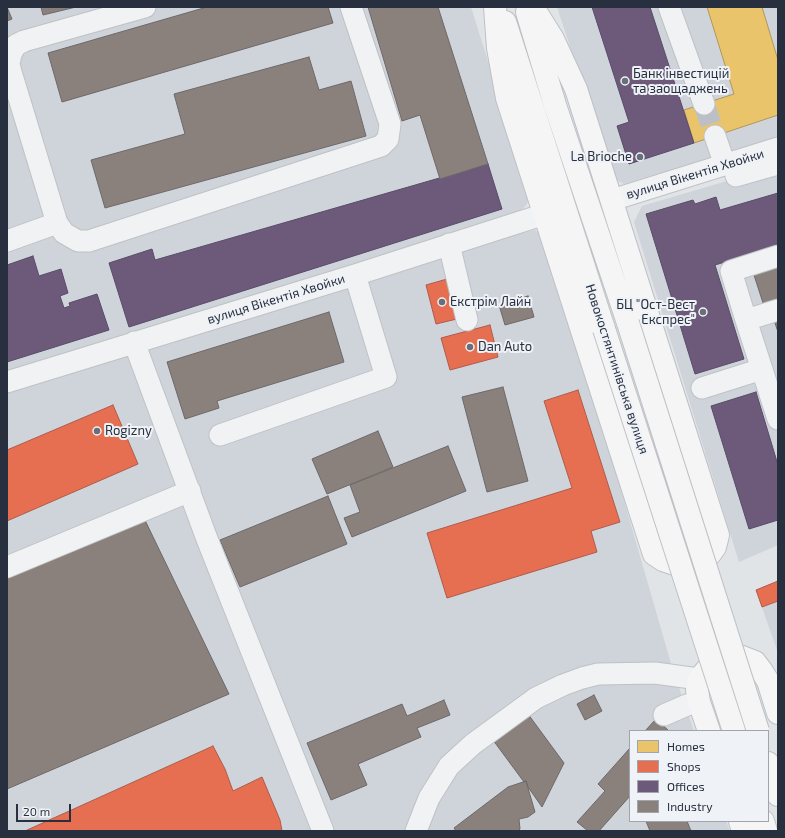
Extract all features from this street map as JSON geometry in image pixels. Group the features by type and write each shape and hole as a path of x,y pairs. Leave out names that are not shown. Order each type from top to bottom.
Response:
{"main road":[{"path":"495,7 498,48 507,98 654,554 663,560 684,567 701,561 710,554 715,547 718,536 576,89 553,39 533,7"},
{"name":"Новокостянтинівська вулиця","path":"500,7 535,110 734,730"},
{"name":"Новокостянтинівська вулиця","path":"525,7 555,105 628,323 758,730"},
{"path":"709,730 699,702 697,690 699,680 706,670 718,661 732,656 742,657 755,662 768,681 778,713"},
{"path":"769,766 778,794"}],"street":[{"path":"146,7 24,41 16,45 11,54 9,64 11,72 57,223 64,233 72,238 89,240 381,146 388,140 390,124 351,7"},
{"path":"669,7 704,104"},
{"path":"715,136 725,165"},
{"name":"вулиця Вікентія Хвойки","path":"612,200 778,148"},
{"path":"654,187 672,194 778,164"},
{"name":"вулиця Вікентія Хвойки","path":"7,382 355,275 545,214"},
{"path":"7,241 57,223"},
{"path":"449,244 467,320"},
{"path":"778,256 731,271 778,418"},
{"path":"220,435 386,377 355,275"},
{"path":"746,320 778,310"},
{"path":"134,342 257,668 268,690 323,831"},
{"path":"702,388 762,369"},
{"path":"7,567 190,491"},
{"path":"416,831 429,798 450,766 484,735 536,698 563,684 598,674 655,673 699,680"},
{"path":"664,715 687,705 699,702"}],"shaded area":[{"path":"7,7 471,7 530,196 527,204 520,213 7,371"},
{"path":"557,7 778,7 778,138 624,184 613,178"},
{"path":"778,166 778,545 739,562 634,222 642,206"},
{"path":"535,230 548,237 672,667 694,730 629,730 629,822 726,822 730,831 7,831 7,392 514,235"},
{"path":"778,581 778,653 756,590"}],"building: Homes":[{"path":"707,7 762,7 778,60 778,115 694,143 684,110 734,94"}],"building: Shops":[{"name":"Екстрім Лайн","path":"447,279 457,319 436,324 426,285"},
{"name":"Dan Auto","path":"490,325 498,357 450,370 441,338"},
{"path":"578,390 620,522 591,531 597,552 447,598 427,533 572,488 544,401"},
{"path":"113,405 138,464 7,521 7,450"},
{"path":"778,581 778,601 762,607 756,590"},
{"path":"213,746 225,769 233,791 262,777 280,820 282,831 25,831"}],"building: Offices":[{"path":"592,7 650,7 694,143 629,164 617,126 629,122"},
{"path":"488,164 502,209 129,327 109,263 152,249 155,260"},
{"name":"БЦ \"Ост-Вест Експрес\"","path":"778,193 778,246 715,265 744,359 695,374 646,214 693,200 695,204 716,197 720,210"},
{"path":"33,256 39,276 61,269 68,293 60,296 64,308 70,306 69,303 97,294 109,330 7,362 7,265"},
{"path":"756,392 778,465 778,520 749,529 711,406"}],"building: Industry":[{"path":"7,7 12,19 7,21"},
{"path":"41,7 76,7 43,15"},
{"path":"207,7 328,7 333,23 62,102 48,53"},
{"path":"368,7 438,7 488,164 440,179 420,115 402,121"},
{"path":"309,57 319,90 351,81 366,136 105,208 91,160 185,134 174,94"},
{"path":"778,264 778,302 764,306 753,272"},
{"path":"528,296 534,317 505,325 499,305"},
{"path":"329,312 344,362 217,401 219,408 185,419 167,362"},
{"path":"778,322 778,332 775,323"},
{"path":"503,387 528,481 487,492 462,397"},
{"path":"378,431 393,467 327,494 312,459"},
{"path":"448,446 466,491 352,537 344,518 360,512 350,485"},
{"path":"328,496 347,544 240,587 220,540"},
{"path":"141,512 229,694 7,789 7,569"},
{"path":"594,695 602,711 585,720 577,704"},
{"path":"444,700 450,715 417,728 421,737 358,764 367,785 331,800 307,743 402,704 407,716"},
{"path":"525,710 564,763 542,807 528,787 526,781 524,782 490,736"},
{"path":"656,719 668,730 646,730"},
{"path":"629,749 629,797 599,831 588,831 577,822 605,791 598,784"},
{"path":"526,781 535,812 528,817 519,819 520,829 518,831 456,831 454,828 508,787"},
{"path":"646,822 687,822 691,831 650,831"}],"tunnel":[{"path":"704,104 715,136"}],"place":[{"name":"Банк інвестицій та заощаджень","path":"625,81"},
{"name":"La Brioche","path":"640,157"},
{"name":"Екстрім Лайн","path":"442,302"},
{"name":"БЦ \"Ост-Вест Експрес\"","path":"703,312"},
{"name":"Dan Auto","path":"470,347"},
{"name":"Rogizny","path":"97,431"}]}
